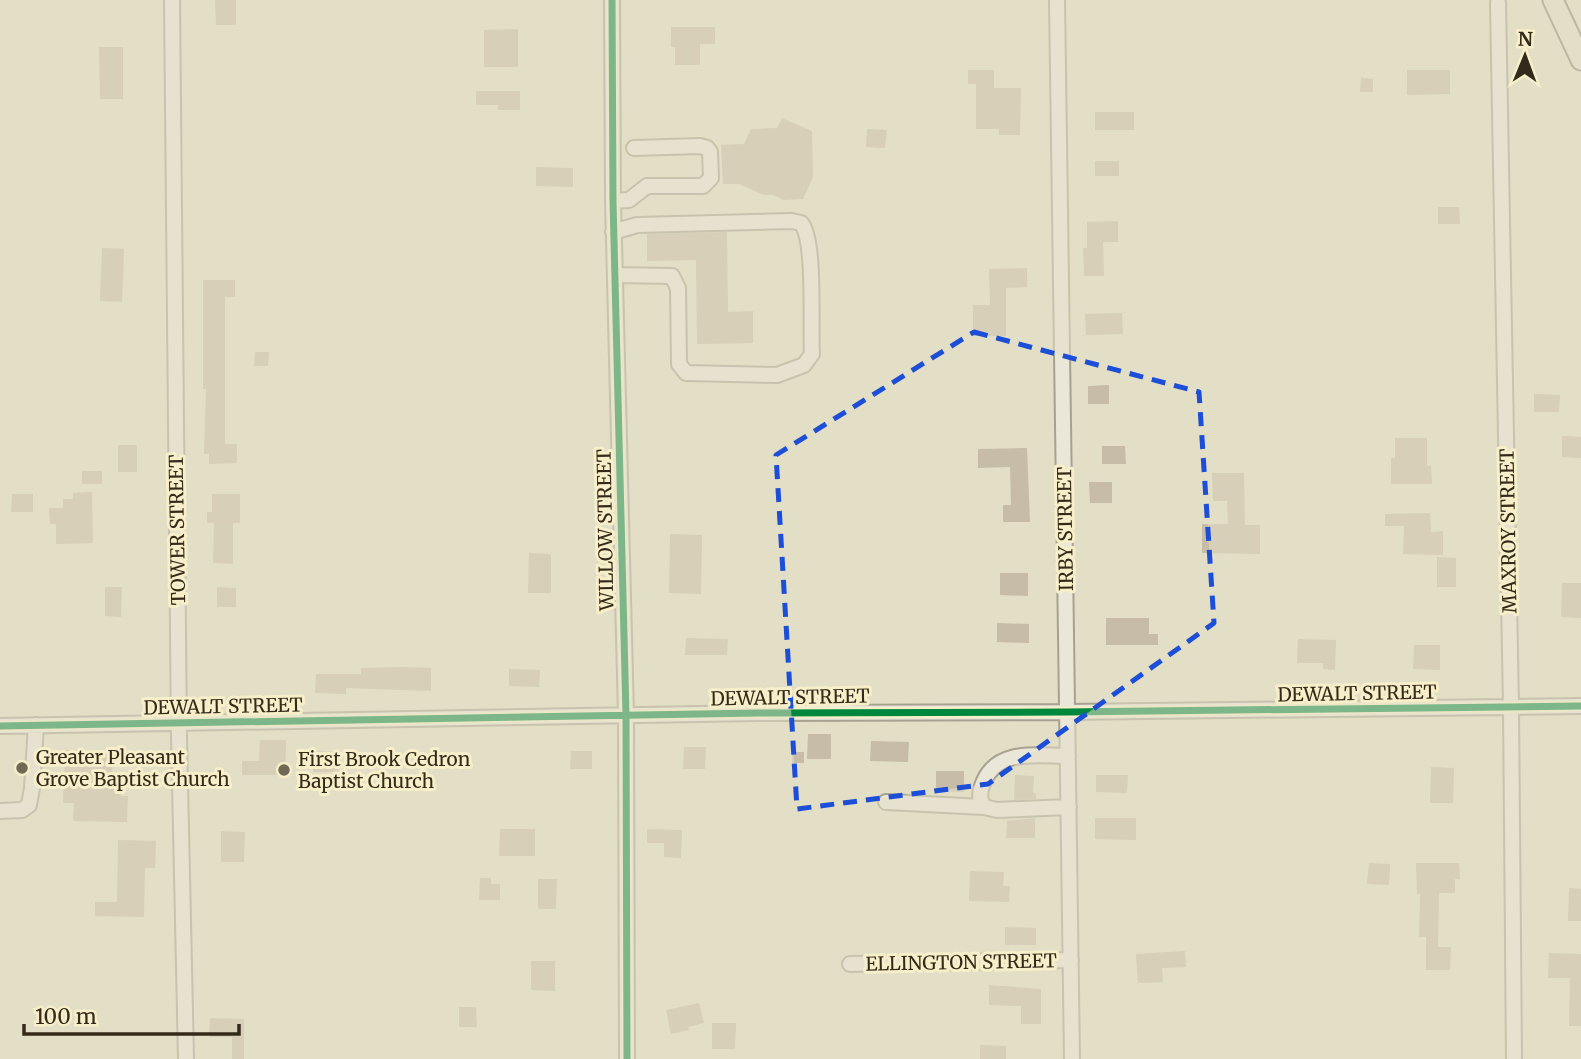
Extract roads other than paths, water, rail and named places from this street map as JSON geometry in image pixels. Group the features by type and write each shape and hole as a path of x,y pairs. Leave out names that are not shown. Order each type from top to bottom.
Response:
{"main road":[{"path":"1553,0 1581,60"},
{"path":"1560,0 1565,28"}],"street":[{"name":"TOWER STREET","path":"172,0 179,723 186,1059"},
{"name":"WILLOW STREET","path":"612,0 613,232 626,715 627,1059"},
{"name":"IRBY STREET","path":"1057,0 1072,1059"},
{"name":"MAXROY STREET","path":"1499,3 1514,1059"},
{"path":"613,201 629,200 647,187 703,186 711,178 710,152 706,148 634,148"},
{"path":"613,232 637,225 792,221 801,223 806,230 809,262 812,354 804,365 777,375 686,373 680,364 678,288 675,280 672,276 615,275"},
{"name":"DEWALT STREET","path":"0,726 626,715 1581,706"},
{"path":"0,811 22,810 29,805 36,725"},
{"path":"984,807 980,794 982,786 993,767 1003,759 1068,756"},
{"path":"886,802 997,810 1069,807"},
{"name":"ELLINGTON STREET","path":"850,964 1071,960"}],"place":[{"name":"Greater Pleasant Grove Baptist Church","path":"22,768"},
{"name":"First Brook Cedron Baptist Church","path":"284,770"}]}
